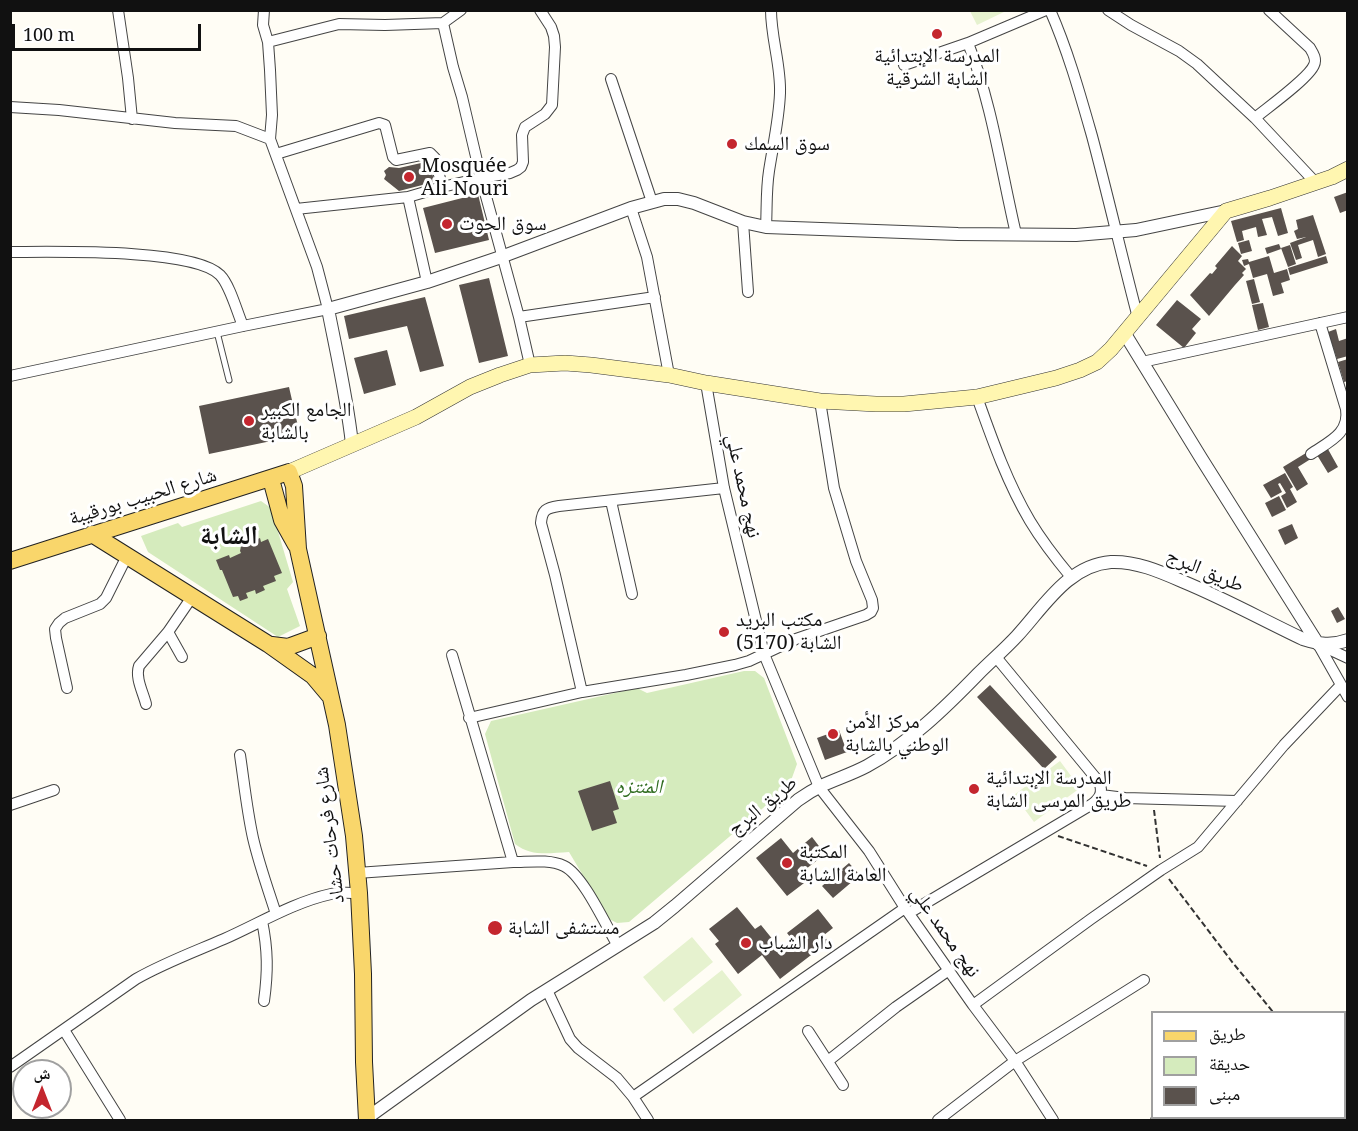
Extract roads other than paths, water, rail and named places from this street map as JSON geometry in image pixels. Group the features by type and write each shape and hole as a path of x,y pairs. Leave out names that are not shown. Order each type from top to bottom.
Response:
{"main road":[{"path":"289,472 416,417 470,387 530,365 565,363 591,365 669,375 820,401 876,405 977,397 1056,378 1097,362 1111,350 1226,211 1332,177 1347,169"},
{"name":"شارع الحبيب بورقيبة","path":"10,561 289,472"},
{"name":"شارع فرحات حشاد","path":"289,472 294,486 298,549 337,725 357,873 363,974 367,1119"},
{"name":"شارع فرحات حشاد","path":"271,479 282,520 298,549"},
{"path":"125,555 117,547 114,538 118,529 126,524"},
{"path":"92,534 268,644 313,676 331,698"},
{"path":"268,644 288,647 318,636"}],"street":[{"path":"118,10 132,119"},
{"path":"264,10 263,25 268,42 271,93 270,139 317,267 338,353 350,419 352,444"},
{"path":"268,42 339,24 443,23 461,10"},
{"path":"296,209 408,197 510,173 521,167 524,156 523,131 545,114 552,105 554,36 540,10"},
{"path":"766,227 769,173 780,94 771,10"},
{"path":"904,65 968,43 1048,10 1067,55 1083,105 1138,318"},
{"path":"1108,10 1171,46 1197,64 1255,118 1315,182"},
{"path":"1255,118 1303,79 1316,60 1310,48 1269,10"},
{"path":"443,23 530,365"},
{"path":"968,43 996,140 1016,234"},
{"path":"610,79 652,201"},
{"path":"10,107 175,123 236,126 270,139"},
{"path":"276,154 380,123 385,125 393,157 396,160 430,153 433,155 442,188"},
{"path":"408,197 427,282"},
{"path":"10,376 328,309 427,282 631,208 664,199 688,201 743,222 766,227 937,233 1076,235 1116,233 1151,228 1226,211"},
{"path":"631,208 647,257 669,375"},
{"path":"743,222 748,292"},
{"path":"10,252 118,254 165,257 201,264 221,275 243,326"},
{"path":"519,317 655,297"},
{"path":"1142,362 1347,317"},
{"path":"1311,454 1338,435 1347,422 1346,409 1320,323"},
{"path":"1125,334 1318,644 1347,697"},
{"name":"نهج محمد علي","path":"706,382 724,488 764,654 819,787 869,851 907,911 1015,1061 1053,1120"},
{"path":"977,397 1017,498 1043,541 1071,577"},
{"path":"470,718 582,692 711,670 749,661 796,639 871,612 872,600 856,561 834,488 820,401"},
{"path":"582,692 543,532 541,515 551,507 724,488"},
{"path":"611,501 632,594"},
{"path":"67,688 55,629 66,618 100,604 106,598 125,555"},
{"name":"طريق البرج","path":"367,1119 547,990 654,923 792,804 819,787 867,766 898,745 933,718 996,657 1071,577 1081,571 1110,562 1142,566 1209,592 1303,639 1318,644"},
{"path":"146,704 138,671 192,597"},
{"path":"168,632 182,657"},
{"path":"1318,644 1337,644 1347,640"},
{"path":"1318,644 1347,658"},
{"path":"452,655 513,862"},
{"path":"633,1097 907,911 1046,832 1089,806 1101,795 1102,788 1099,782 996,657"},
{"path":"973,1005 1091,919 1198,847 1284,745 1341,685"},
{"path":"240,754 253,836 276,914"},
{"path":"10,805 54,790"},
{"path":"1101,795 1237,801"},
{"path":"357,873 538,861 564,866 584,885 618,946"},
{"path":"10,1067 155,968 276,914 332,894 359,893"},
{"path":"262,921 268,953 264,1001"},
{"path":"828,1061 896,1007 949,970"},
{"path":"938,1120 1015,1061 1144,980"},
{"path":"547,990 570,1038 578,1048 617,1078 648,1120"},
{"path":"64,1030 120,1120"},
{"path":"808,1031 843,1085"}],"lane":[{"path":"217,332 229,380"}],"place":[{"name":"المدرسة الإبتدائية الشابة الشرقية","path":"937,34"},
{"name":"سوق السمك","path":"732,144"},
{"name":"Mosquée Ali Nouri","path":"409,177"},
{"name":"سوق الحوت","path":"447,224"},
{"name":"الجامع الكبير بالشابة","path":"249,421"},
{"name":"مكتب البريد الشابة (5170)","path":"724,632"},
{"name":"مركز الأمن الوطني بالشابة","path":"833,734"},
{"name":"المدرسة الإبتدائية طريق المرسى الشابة","path":"974,789"},
{"name":"المكتبة العامة الشابة","path":"787,863"},
{"name":"مستشفى الشابة","path":"495,928"},
{"name":"دار الشباب","path":"746,943"}],"district":[{"name":"الشابة","path":"229,537"}],"park label":[{"name":"المنتزه","path":"639,787"}]}
